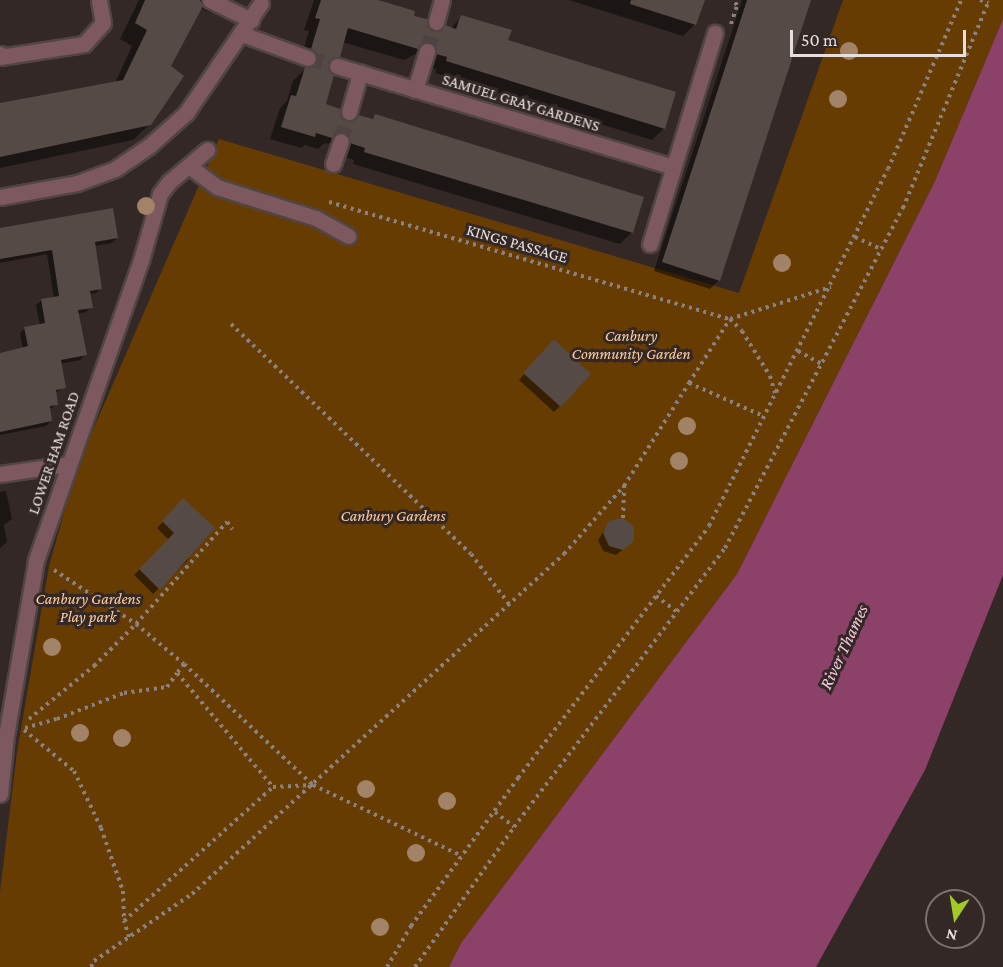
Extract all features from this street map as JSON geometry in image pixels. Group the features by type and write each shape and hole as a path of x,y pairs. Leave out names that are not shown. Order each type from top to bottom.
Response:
{"street":[{"path":"0,54 0,57 84,44 103,23 99,0"},
{"path":"210,0 251,20"},
{"path":"436,22 442,0"},
{"path":"0,197 78,183 125,163 171,129 186,112 242,34 261,3"},
{"path":"650,244 715,33"},
{"path":"242,34 308,58"},
{"path":"415,90 427,51"},
{"name":"SAMUEL GRAY GARDENS","path":"337,66 673,167"},
{"path":"349,112 360,73"},
{"path":"333,165 341,141"},
{"name":"LOWER HAM ROAD","path":"0,794 36,560 141,260 160,194 169,182 207,150"},
{"path":"189,166 218,187 316,218 348,236"},
{"path":"0,474 68,464"}],"path":[{"path":"387,967 411,926 462,856 709,526 763,416 831,287 888,169 961,0"},
{"path":"415,967 514,827 725,548 903,208 989,2 980,0"},
{"name":"KINGS PASSAGE","path":"325,201 730,319"},
{"path":"855,237 881,249"},
{"path":"91,967 94,961 192,894 314,785 564,554 624,486 730,319 831,287"},
{"path":"730,319 742,331 770,376 775,393"},
{"path":"231,324 471,554 509,604"},
{"path":"798,351 821,364"},
{"path":"689,383 763,416"},
{"path":"623,518 624,486"},
{"path":"9,731 94,666 136,624 227,522 232,529"},
{"path":"36,560 136,624 184,664 314,785 462,856"},
{"path":"656,596 677,612"},
{"path":"9,731 57,719 124,693 167,687 184,664"},
{"path":"177,673 273,787"},
{"path":"9,731 74,771 101,828 123,891 124,921 129,937"},
{"path":"124,921 273,787 314,785"},
{"path":"495,812 514,827"}],"green space":[{"name":"Canbury Gardens","path":"843,0 1003,0 1003,19 935,181 737,574 461,943 449,967 0,967 0,892 17,752 49,566 77,467 219,139 739,293"}],"water":[{"name":"River Thames","path":"1003,19 1003,575 925,770 816,967 449,967 461,943 737,574 935,181"}],"building":[{"path":"145,0 200,0 203,6 171,66 184,76 151,125 0,157 0,103 123,80 147,30 135,23"},
{"path":"321,0 378,0 415,11 414,16 427,19 429,28 434,31 439,31 445,25 456,29 461,15 512,30 508,40 676,92 665,129 446,61 447,57 436,54 434,45 429,42 421,44 418,49 348,28 340,57 334,57 328,63 328,69 334,75 326,104 340,109 340,115 346,121 352,121 358,115 373,119 375,114 644,197 633,233 364,152 365,148 350,143 349,135 344,132 335,133 332,138 316,133 315,137 281,127 291,95 296,96 305,67 314,66 317,61 316,52 311,49 320,19 315,18"},
{"path":"631,0 705,0 696,25 630,4"},
{"path":"747,0 811,0 720,281 662,262"},
{"path":"113,208 118,238 95,242 102,289 90,291 93,308 78,310 87,355 61,360 66,388 56,390 58,405 50,406 52,421 0,432 0,353 28,346 24,327 45,323 41,299 59,296 52,250 0,259 0,228"},
{"path":"554,339 591,374 561,407 523,373"},
{"path":"183,498 215,528 160,590 139,569 174,533 162,521"},
{"path":"623,518 634,527 634,541 623,550 609,546 603,533 609,521"}],"tunnel":[{"path":"427,51 436,22"},
{"path":"308,58 337,66"},
{"path":"341,141 349,112"}],"park label":[{"name":"Canbury Community Garden","path":"631,345"},
{"name":"Canbury Gardens Play park","path":"88,608"}]}
